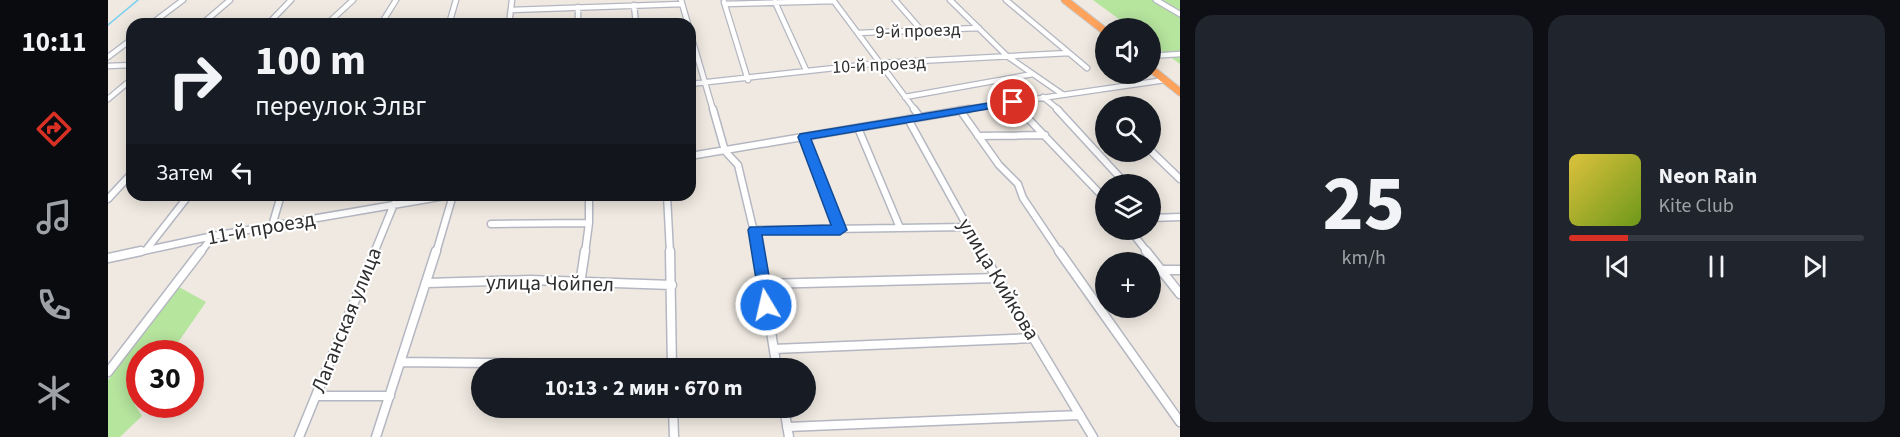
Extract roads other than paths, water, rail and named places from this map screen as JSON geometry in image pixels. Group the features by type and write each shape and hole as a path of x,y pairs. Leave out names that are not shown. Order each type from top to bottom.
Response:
{"highway":[{"path":"1065,0 1095,23"},
{"path":"1161,77 1180,92"}],"street":[{"path":"159,18 183,0"},
{"path":"209,18 230,0"},
{"path":"274,18 291,0"},
{"path":"334,18 353,0"},
{"path":"385,18 396,0"},
{"path":"451,18 456,0"},
{"path":"510,18 512,0"},
{"path":"748,80 724,2 834,0 920,117"},
{"path":"895,0 922,31"},
{"path":"950,0 1007,56 1062,94"},
{"path":"1006,0 1087,68"},
{"path":"1156,0 1180,14"},
{"path":"511,10 682,2 686,18"},
{"path":"775,2 807,70"},
{"path":"634,5 635,18"},
{"path":"578,7 579,18"},
{"name":"9-й проезд","path":"858,33 979,28"},
{"path":"108,57 126,44"},
{"name":"10-й проезд","path":"696,84 748,80 807,70 880,63 1069,53"},
{"path":"696,54 725,151 738,165 754,230 775,358"},
{"path":"1161,55 1180,54"},
{"path":"108,66 126,65"},
{"path":"905,97 1033,74"},
{"path":"696,155 960,110 1165,80"},
{"path":"108,99 126,84"},
{"path":"1043,97 1059,110 1117,174"},
{"path":"1013,102 1095,188"},
{"path":"960,110 999,165 1018,184 1023,198 1081,284 1180,422"},
{"name":"улица Кийкова","path":"908,119 967,227 1094,437"},
{"path":"858,128 900,228"},
{"path":"978,136 1045,135"},
{"path":"804,137 840,230"},
{"path":"1161,161 1180,179"},
{"path":"108,199 126,180"},
{"path":"146,250 184,201"},
{"path":"272,226 279,201"},
{"name":"11-й проезд","path":"108,258 213,236 413,201"},
{"path":"376,437 427,284 450,201"},
{"path":"580,284 589,223 589,201"},
{"path":"667,201 672,285 672,358"},
{"name":"Лаганская улица","path":"299,437 393,204"},
{"path":"1161,218 1180,217"},
{"path":"491,224 589,223"},
{"path":"754,230 967,227"},
{"path":"108,372 213,236"},
{"path":"1161,270 1180,270"},
{"path":"1161,272 1180,294"},
{"path":"763,284 998,278"},
{"name":"улица Чойпел","path":"427,284 530,280 580,284 672,285"},
{"path":"774,349 1034,338"},
{"path":"400,362 471,363"},
{"path":"316,396 390,396"},
{"path":"788,432 1080,415"},
{"path":"673,418 674,437"}],"waterway":[{"path":"108,25 138,0"}]}
